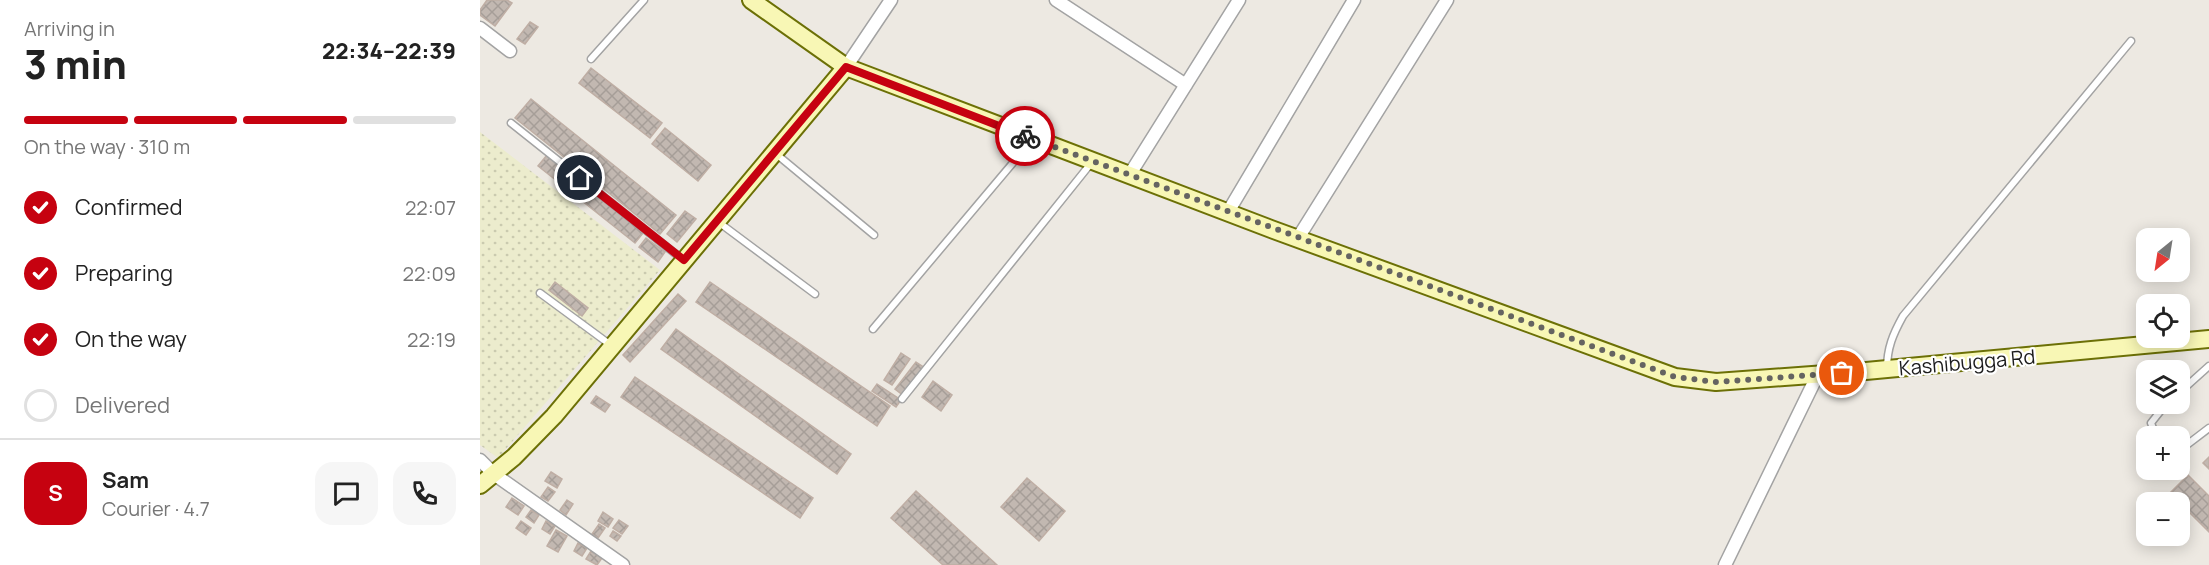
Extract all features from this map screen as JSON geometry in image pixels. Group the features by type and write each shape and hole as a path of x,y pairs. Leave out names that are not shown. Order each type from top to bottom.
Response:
{"main road":[{"name":"Kashibugga Rd","path":"751,0 846,67 961,109 1033,140 1675,377 1716,382 1887,369 2209,339"},
{"path":"480,485 554,416 846,67"}],"street":[{"path":"846,67 891,0"},
{"path":"1056,0 1186,85"},
{"path":"1130,174 1239,0"},
{"path":"1228,212 1354,0"},
{"path":"1298,238 1447,0"},
{"path":"480,28 510,51"},
{"path":"1725,565 1818,374"},
{"path":"480,460 494,474 623,565"}],"lane":[{"path":"591,59 644,0"},
{"path":"1887,369 1887,356 1892,335 1903,316 2131,41"},
{"path":"511,123 684,260"},
{"path":"873,329 1033,140"},
{"path":"774,152 874,235"},
{"path":"902,399 1092,162"},
{"path":"717,221 815,294"},
{"path":"540,293 612,346"},
{"path":"2190,383 2209,366"},
{"path":"2190,442 2209,428"}],"green space":[{"path":"480,132 660,270 498,458 480,445"}],"building":[{"path":"487,0 507,0 512,3 495,26 480,15 480,10"},
{"path":"530,22 538,27 525,44 517,39"},
{"path":"591,68 662,123 650,138 579,83"},
{"path":"531,99 676,215 660,234 515,118"},
{"path":"665,128 711,165 698,181 652,144"},
{"path":"547,155 643,233 635,243 538,166"},
{"path":"685,211 696,219 677,242 667,234"},
{"path":"646,238 665,252 658,262 639,247"},
{"path":"555,282 588,308 582,316 549,290"},
{"path":"710,282 890,406 877,426 696,302"},
{"path":"678,294 686,301 630,362 623,355"},
{"path":"676,329 851,454 837,474 661,349"},
{"path":"901,353 910,359 892,385 884,380"},
{"path":"916,362 925,368 904,396 895,389"},
{"path":"635,377 813,498 800,518 621,397"},
{"path":"933,381 952,395 941,411 922,397"},
{"path":"877,384 901,400 896,407 872,391"},
{"path":"596,396 610,405 605,412 591,403"},
{"path":"2209,457 2209,469 2203,463"},
{"path":"551,472 562,479 557,488 545,481"},
{"path":"2190,477 2209,496 2209,532 2190,513 2190,492 2171,492 2183,480 2190,480"},
{"path":"1027,478 1065,511 1039,541 1001,507"},
{"path":"548,487 555,492 548,501 541,497"},
{"path":"916,491 997,565 943,565 891,518"},
{"path":"512,498 524,506 518,515 506,507"},
{"path":"567,500 573,504 566,515 560,510"},
{"path":"531,510 539,515 534,523 526,517"},
{"path":"603,512 613,519 608,527 598,521"},
{"path":"619,520 628,526 622,534 613,528"},
{"path":"521,521 531,528 526,535 516,528"},
{"path":"546,521 555,526 550,534 542,529"},
{"path":"599,524 605,528 598,538 592,534"},
{"path":"556,530 567,536 558,552 547,546"},
{"path":"613,531 621,536 617,541 610,536"},
{"path":"578,543 587,548 582,556 574,551"},
{"path":"591,551 602,558 597,565 586,559"}],"way so far":[{"path":"1025,136 1675,377 1716,382 1842,373"}],"route":[{"path":"580,178 684,260 846,67 961,109 1025,136"}]}
